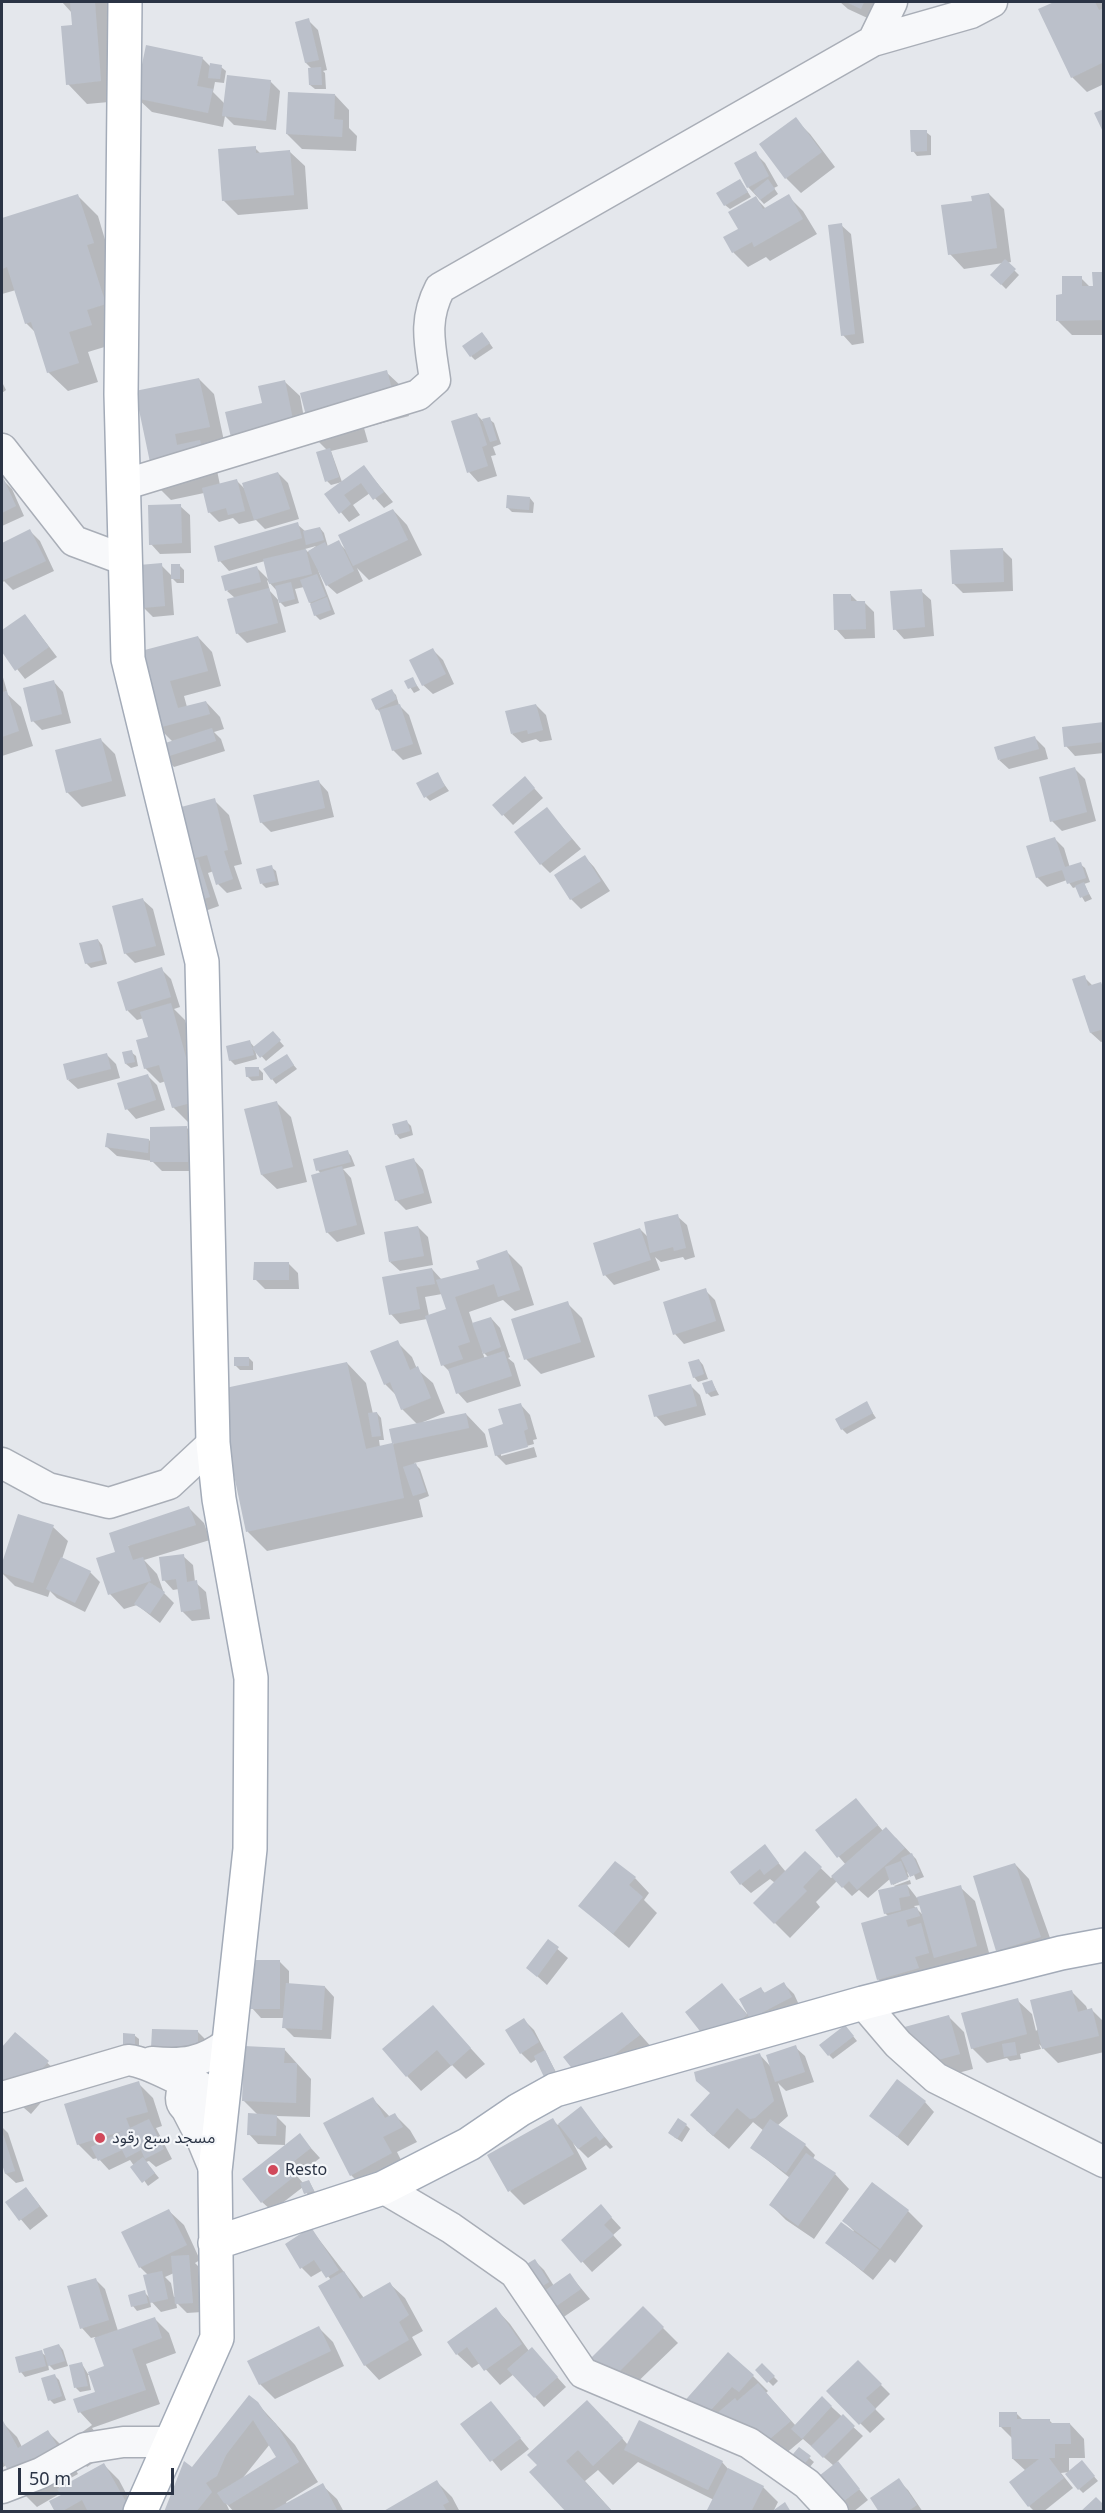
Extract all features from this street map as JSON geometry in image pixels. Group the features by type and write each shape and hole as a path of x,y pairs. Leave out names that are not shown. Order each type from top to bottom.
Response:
{"main road":[{"path":"125,2 121,394 128,659 202,962 213,1443 219,1499 251,1678 250,1849 215,2171 217,2338 140,2511"},
{"path":"215,2243 383,2188 470,2144 519,2110 555,2090 863,2003 1060,1953 1104,1945"}],"street":[{"path":"873,41 892,2"},
{"path":"123,485 418,395 435,380 428,324 431,305 440,288 873,41 971,13 992,2"},
{"path":"2,449 74,541 125,560"},
{"path":"169,1484 213,1443"},
{"path":"2,1463 48,1488 109,1503 169,1484 196,1487 219,1499"},
{"path":"863,2003 898,2044 936,2078 1104,2163"},
{"path":"149,2066 189,2062 210,2057 227,2044"},
{"path":"192,2095 227,2044"},
{"path":"2,2097 128,2060 149,2066 192,2095 215,2171"},
{"path":"383,2188 451,2228 515,2273 583,2373 749,2443 807,2484 833,2511"},
{"path":"2,2488 41,2473 85,2448 123,2442 170,2442"}],"building":[{"path":"70,2 95,2 101,81 66,85 61,26 72,25"},
{"path":"846,2 864,2 861,9"},
{"path":"1054,2 1095,2 1099,10 1104,8 1104,62 1071,78 1038,9"},
{"path":"309,18 319,60 305,63 295,22"},
{"path":"146,45 203,57 197,86 213,89 208,113 135,98"},
{"path":"210,63 222,65 220,79 208,78"},
{"path":"321,67 322,85 309,85 308,68"},
{"path":"227,75 271,80 266,121 222,116"},
{"path":"288,92 335,94 334,119 343,120 342,137 286,134"},
{"path":"1104,109 1104,134 1094,113"},
{"path":"796,117 822,152 785,179 759,144"},
{"path":"910,130 927,130 927,151 911,152"},
{"path":"256,146 256,153 290,150 294,195 222,201 218,149"},
{"path":"756,151 769,176 747,188 734,163"},
{"path":"740,179 748,192 724,206 716,193"},
{"path":"768,179 775,189 760,200 753,191"},
{"path":"989,193 997,248 948,255 941,205 972,201 971,196"},
{"path":"78,194 94,243 87,245 106,304 87,310 92,325 69,332 79,363 47,373 31,322 25,324 7,267 2,269 2,218"},
{"path":"789,194 803,219 754,247 752,242 732,253 723,237 738,229 728,212 756,196 763,209"},
{"path":"842,223 855,334 841,336 828,225"},
{"path":"1005,259 1016,269 1001,285 990,275"},
{"path":"1092,272 1104,272 1104,320 1056,321 1056,295 1062,294 1062,276 1082,276 1082,286 1093,286"},
{"path":"482,332 490,343 470,357 462,346"},
{"path":"387,370 395,401 312,438 300,393"},
{"path":"199,378 210,427 175,434 177,445 200,440 207,475 155,486 135,391"},
{"path":"285,380 295,430 233,446 225,412 262,403 258,386"},
{"path":"477,413 487,445 482,447 488,466 467,473 451,421"},
{"path":"490,417 497,440 490,442 482,419"},
{"path":"330,448 339,477 325,482 316,452"},
{"path":"364,465 384,492 373,500 361,483 344,495 351,504 339,514 324,494"},
{"path":"278,472 290,509 254,520 242,483"},
{"path":"2,475 16,506 2,513"},
{"path":"237,479 245,511 228,515 226,508 208,513 202,488"},
{"path":"507,495 530,497 529,510 506,508"},
{"path":"181,504 182,543 149,545 148,505"},
{"path":"393,509 408,540 353,566 338,535"},
{"path":"298,522 302,538 218,562 214,546"},
{"path":"320,527 324,540 306,545 303,531"},
{"path":"30,529 46,561 2,581 2,543"},
{"path":"339,540 354,571 326,586 308,551 325,542 327,546"},
{"path":"1003,548 1004,582 952,584 950,550"},
{"path":"306,549 312,574 269,584 263,559"},
{"path":"162,563 165,606 142,608 139,565"},
{"path":"171,564 180,564 180,579 171,579"},
{"path":"257,566 261,582 225,591 221,576"},
{"path":"317,574 326,596 309,603 300,580"},
{"path":"291,582 295,599 279,603 275,586"},
{"path":"269,588 278,623 236,634 227,599"},
{"path":"922,589 925,627 893,630 890,591"},
{"path":"833,594 851,594 851,601 865,601 866,629 834,630"},
{"path":"327,597 331,610 314,616 310,604"},
{"path":"25,614 49,647 15,671 2,652 2,630"},
{"path":"198,636 208,671 170,681 178,708 206,701 210,714 158,728 137,652"},
{"path":"433,648 446,674 422,686 409,660"},
{"path":"413,677 417,686 408,689 404,681"},
{"path":"54,680 62,714 31,722 23,688"},
{"path":"392,689 397,699 376,710 371,699"},
{"path":"7,691 19,731 2,737 2,692"},
{"path":"400,704 413,744 392,751 379,710"},
{"path":"536,704 543,730 528,734 527,730 511,734 505,711"},
{"path":"1104,722 1104,742 1064,747 1062,727"},
{"path":"212,728 216,741 163,758 159,745"},
{"path":"1035,736 1039,749 998,760 994,747"},
{"path":"101,738 112,781 66,793 55,750"},
{"path":"1075,767 1087,812 1050,822 1039,777"},
{"path":"438,772 445,786 424,798 416,783"},
{"path":"525,776 535,788 502,816 492,805"},
{"path":"319,780 325,808 260,823 253,795"},
{"path":"215,798 228,850 224,851 233,879 216,885 207,855 180,862 166,811"},
{"path":"547,807 572,839 540,865 514,832"},
{"path":"1055,837 1065,867 1081,862 1086,878 1067,884 1062,870 1036,878 1026,846"},
{"path":"585,855 601,881 570,900 554,875"},
{"path":"198,859 210,897 194,902 182,864"},
{"path":"272,865 276,881 260,884 256,869"},
{"path":"1084,882 1089,894 1080,898 1075,886"},
{"path":"143,898 156,946 124,954 112,906"},
{"path":"98,939 103,960 85,964 79,943"},
{"path":"162,967 171,997 126,1011 117,982"},
{"path":"1085,975 1088,986 1101,982 1104,990 1104,1029 1090,1033 1072,979"},
{"path":"171,1003 198,1101 172,1108 159,1065 144,1069 136,1040 148,1037 140,1012"},
{"path":"273,1031 281,1040 260,1058 252,1048"},
{"path":"250,1040 254,1055 229,1061 226,1046"},
{"path":"132,1050 135,1062 125,1064 122,1052"},
{"path":"107,1053 111,1069 67,1080 63,1064"},
{"path":"287,1054 294,1065 271,1080 263,1069"},
{"path":"245,1067 259,1067 259,1076 246,1077"},
{"path":"148,1074 156,1100 125,1110 117,1083"},
{"path":"277,1101 293,1167 261,1175 244,1109"},
{"path":"407,1120 410,1131 395,1135 392,1124"},
{"path":"187,1126 188,1162 150,1162 150,1127"},
{"path":"107,1133 149,1139 148,1153 105,1147"},
{"path":"348,1150 351,1162 316,1171 313,1159"},
{"path":"414,1158 424,1193 395,1201 385,1166"},
{"path":"342,1166 357,1225 326,1233 311,1175"},
{"path":"678,1214 686,1248 674,1251 673,1247 650,1253 644,1222"},
{"path":"418,1226 424,1256 389,1262 384,1232"},
{"path":"640,1228 651,1260 603,1276 593,1243"},
{"path":"507,1250 520,1290 498,1297 494,1284 455,1297 470,1342 458,1346 463,1359 441,1366 425,1316 446,1309 436,1280 479,1269 476,1261"},
{"path":"254,1262 289,1262 289,1280 253,1280"},
{"path":"432,1268 435,1284 416,1287 420,1309 389,1315 382,1277"},
{"path":"706,1288 716,1321 673,1335 663,1302"},
{"path":"568,1301 581,1342 524,1360 511,1319"},
{"path":"491,1317 501,1347 483,1354 472,1323"},
{"path":"398,1340 410,1370 418,1366 431,1398 401,1410 390,1382 384,1385 370,1351"},
{"path":"504,1351 512,1376 456,1394 448,1369"},
{"path":"234,1357 249,1357 249,1366 234,1366"},
{"path":"699,1359 704,1374 693,1378 688,1362"},
{"path":"347,1362 366,1449 392,1443 389,1429 466,1413 469,1428 393,1444 404,1498 246,1532 216,1390"},
{"path":"712,1380 716,1390 706,1394 702,1383"},
{"path":"691,1384 697,1406 654,1417 648,1395"},
{"path":"867,1401 873,1413 841,1430 835,1419"},
{"path":"521,1403 528,1429 524,1431 528,1447 495,1456 488,1429 503,1424 498,1409"},
{"path":"377,1412 381,1436 372,1437 368,1413"},
{"path":"416,1463 426,1492 413,1496 403,1467"},
{"path":"189,1506 196,1525 128,1546 133,1560 143,1557 151,1581 108,1595 96,1558 115,1552 109,1533"},
{"path":"18,1514 54,1525 33,1583 2,1573 2,1563"},
{"path":"184,1554 187,1582 197,1580 201,1609 181,1612 176,1579 162,1581 159,1557"},
{"path":"61,1557 91,1571 75,1603 46,1589"},
{"path":"149,1582 165,1592 150,1614 134,1604"},
{"path":"856,1798 878,1825 837,1858 815,1830"},
{"path":"886,1827 905,1848 857,1890 849,1881 842,1888 831,1876"},
{"path":"765,1844 779,1863 764,1875 760,1869 740,1885 730,1872"},
{"path":"805,1851 822,1867 803,1887 807,1891 774,1924 753,1903"},
{"path":"912,1853 920,1872 910,1877 901,1858"},
{"path":"615,1861 636,1877 629,1885 643,1897 613,1934 578,1906"},
{"path":"901,1861 908,1879 891,1885 885,1867"},
{"path":"1015,1863 1041,1937 996,1951 973,1876"},
{"path":"907,1884 910,1896 899,1898 901,1910 884,1914 878,1890"},
{"path":"961,1885 977,1946 934,1958 917,1897"},
{"path":"917,1907 920,1916 906,1920 908,1927 921,1923 929,1953 915,1957 919,1968 877,1980 861,1923"},
{"path":"548,1939 559,1947 537,1977 526,1968"},
{"path":"250,1960 280,1960 280,2009 250,2009"},
{"path":"784,1982 792,1997 750,2019 739,1999 761,1987 764,1993"},
{"path":"286,1983 325,1986 322,2030 282,2028"},
{"path":"722,1983 747,2015 710,2044 685,2012"},
{"path":"1072,1990 1078,2012 1092,2008 1099,2036 1042,2049 1030,2000"},
{"path":"1018,1998 1027,2034 971,2049 961,2013"},
{"path":"433,2005 471,2048 451,2066 437,2050 406,2077 382,2049"},
{"path":"622,2012 640,2035 581,2080 563,2057"},
{"path":"949,2015 960,2054 908,2068 897,2029"},
{"path":"524,2018 539,2042 520,2054 505,2030"},
{"path":"845,2025 854,2036 828,2056 819,2045"},
{"path":"152,2029 198,2030 198,2061 140,2048 151,2048"},
{"path":"15,2032 49,2061 16,2100 2,2088 2,2047"},
{"path":"123,2033 135,2034 135,2057 123,2057"},
{"path":"1015,2042 1017,2055 1004,2057 1002,2044"},
{"path":"796,2045 805,2072 775,2082 766,2055"},
{"path":"244,2046 285,2048 284,2063 297,2063 296,2103 242,2101"},
{"path":"545,2050 555,2071 544,2077 534,2056"},
{"path":"760,2053 774,2101 755,2118 750,2119 737,2108 713,2136 690,2115 710,2093 696,2081 694,2072"},
{"path":"897,2079 926,2101 897,2137 869,2116"},
{"path":"139,2081 148,2112 126,2118 130,2128 149,2119 164,2149 145,2159 141,2150 126,2158 122,2150 98,2161 91,2147 123,2131 77,2145 64,2104"},
{"path":"373,2097 385,2118 395,2113 403,2127 383,2137 392,2153 350,2176 323,2123"},
{"path":"581,2106 604,2137 600,2141 596,2136 578,2149 558,2124"},
{"path":"248,2113 277,2115 276,2136 247,2135"},
{"path":"553,2118 574,2154 508,2192 487,2155"},
{"path":"678,2118 687,2124 677,2139 668,2133"},
{"path":"770,2119 806,2144 786,2173 750,2148"},
{"path":"2,2131 15,2171 5,2174 2,2164"},
{"name":"Resto","path":"300,2133 311,2148 288,2166 296,2175 261,2203 242,2179"},
{"path":"806,2153 836,2173 798,2226 769,2205"},
{"path":"143,2157 155,2173 142,2183 130,2167"},
{"path":"309,2180 314,2191 304,2194 300,2183"},
{"path":"872,2182 909,2210 880,2249 842,2221"},
{"path":"26,2187 40,2206 19,2221 5,2202"},
{"path":"601,2204 612,2217 604,2225 614,2235 581,2263 561,2240"},
{"path":"169,2209 187,2245 139,2268 121,2232"},
{"path":"841,2222 879,2250 863,2271 825,2243"},
{"path":"311,2227 339,2270 326,2278 314,2260 300,2269 285,2244"},
{"path":"189,2255 193,2303 175,2304 171,2256"},
{"path":"535,2259 549,2282 530,2294 515,2271"},
{"path":"162,2271 168,2299 150,2303 143,2275"},
{"path":"344,2271 360,2299 390,2282 409,2315 399,2322 409,2340 364,2366 318,2286"},
{"path":"570,2273 581,2289 538,2319 527,2303"},
{"path":"96,2278 109,2320 80,2329 67,2286"},
{"path":"145,2290 148,2303 131,2307 128,2295"},
{"path":"643,2306 664,2327 610,2381 589,2360"},
{"path":"496,2307 522,2344 484,2371 467,2347 456,2355 447,2342"},
{"path":"155,2317 162,2338 132,2349 146,2390 78,2413 73,2399 95,2392 88,2372 104,2366 94,2338"},
{"path":"319,2326 331,2351 259,2385 247,2361"},
{"path":"59,2344 65,2361 48,2366 43,2349"},
{"path":"532,2347 558,2377 534,2398 507,2369"},
{"path":"42,2350 46,2366 19,2373 15,2357"},
{"path":"728,2352 754,2375 739,2392 732,2387 700,2422 681,2405"},
{"path":"858,2360 882,2384 866,2398 876,2409 859,2425 826,2391"},
{"path":"82,2362 88,2386 74,2388 69,2365"},
{"path":"762,2363 775,2376 767,2383 755,2370"},
{"path":"55,2374 62,2396 48,2401 41,2378"},
{"path":"758,2383 791,2421 750,2456 715,2415 735,2398 737,2401"},
{"path":"249,2395 258,2402 276,2424 299,2462 229,2505 224,2503 217,2493 276,2457 253,2420 226,2455 217,2476 206,2483 212,2492 196,2512 164,2512 184,2461 192,2467"},
{"path":"822,2396 832,2406 802,2439 791,2429"},
{"path":"587,2400 623,2438 593,2466 578,2450 566,2461 613,2512 566,2512 529,2472 537,2465 527,2455"},
{"path":"491,2401 521,2438 490,2462 460,2424"},
{"path":"999,2412 1017,2412 1017,2419 1050,2419 1050,2423 1070,2423 1071,2444 1055,2444 1055,2458 1049,2458 1064,2478 1028,2507 1009,2482 1039,2459 1012,2459 1011,2427 999,2427"},
{"path":"843,2414 855,2426 823,2458 811,2446"},
{"path":"2,2419 18,2448 48,2430 65,2459 21,2493 2,2460"},
{"path":"639,2420 723,2461 708,2490 624,2450"},
{"path":"799,2447 811,2456 794,2476 782,2467"},
{"path":"1082,2460 1095,2476 1078,2490 1065,2474"},
{"path":"838,2461 860,2489 831,2511 810,2483"},
{"path":"104,2463 130,2509 126,2512 88,2512 82,2500 61,2512 55,2512 49,2501 61,2495 57,2489"},
{"path":"728,2468 764,2486 751,2512 706,2512"},
{"path":"899,2478 917,2505 907,2512 879,2512 870,2498"},
{"path":"437,2480 449,2502 443,2505 447,2512 382,2512"},
{"path":"323,2483 338,2512 270,2512"},
{"path":"1096,2497 1104,2505 1104,2512 1080,2512"},
{"path":"785,2502 791,2512 771,2512"}],"place":[{"name":"مسجد سبع رقود","path":"100,2138"},
{"name":"Resto","path":"273,2170"}]}
